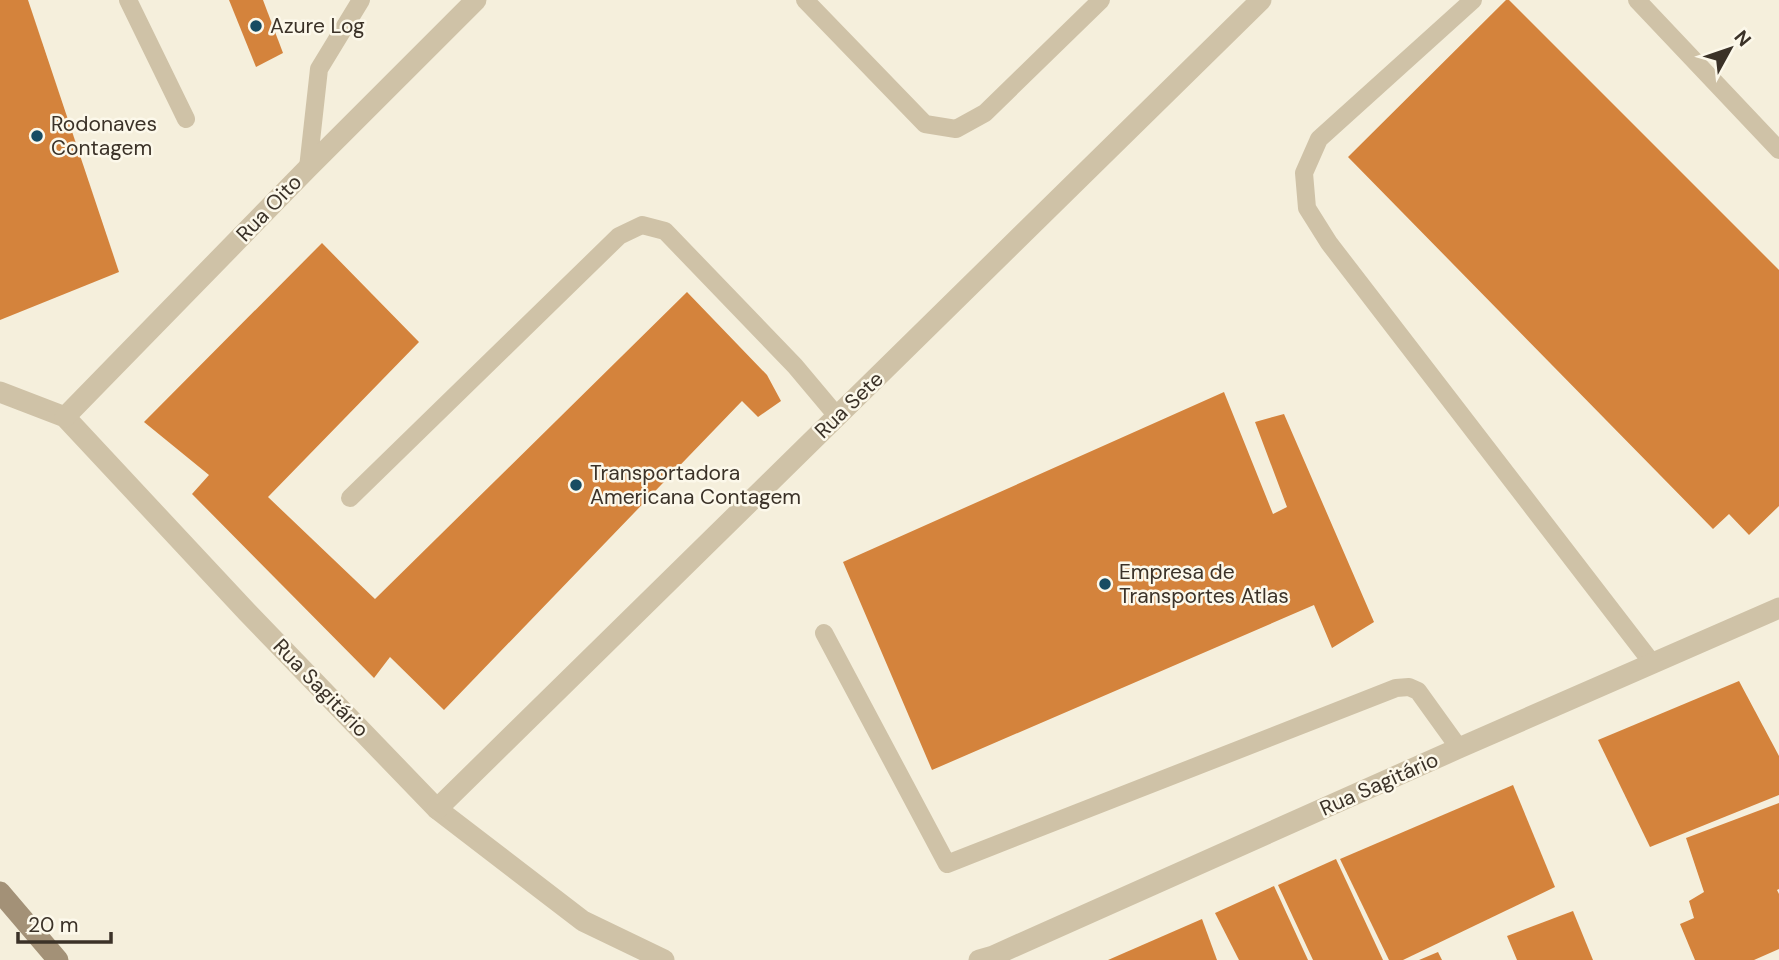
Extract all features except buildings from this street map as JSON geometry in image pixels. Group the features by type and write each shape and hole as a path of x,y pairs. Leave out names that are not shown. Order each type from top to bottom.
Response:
{"street":[{"name":"Rua Oito","path":"65,418 476,0"},
{"name":"Rua Sete","path":"437,809 1261,0"},
{"name":"Rua Sagitário","path":"0,392 65,418 437,809 583,921 664,960"},
{"name":"Rua Sagitário","path":"979,960 1779,608"},
{"path":"0,892 58,960"}],"lane":[{"path":"128,0 186,119"},
{"path":"308,169 319,69 361,0"},
{"path":"805,0 925,124 956,129 985,113 1101,0"},
{"path":"1473,0 1319,139 1304,173 1307,208 1329,243 1653,664"},
{"path":"1637,0 1779,150"},
{"path":"349,498 619,236 642,225 665,231 795,366 837,416"},
{"path":"824,633 947,864 1396,688 1409,687 1419,691 1459,748"}],"place":[{"name":"Azure Log","path":"256,26"},
{"name":"Rodonaves Contagem","path":"37,136"},
{"name":"Transportadora Americana Contagem","path":"576,485"},
{"name":"Empresa de Transportes Atlas","path":"1105,584"}]}
